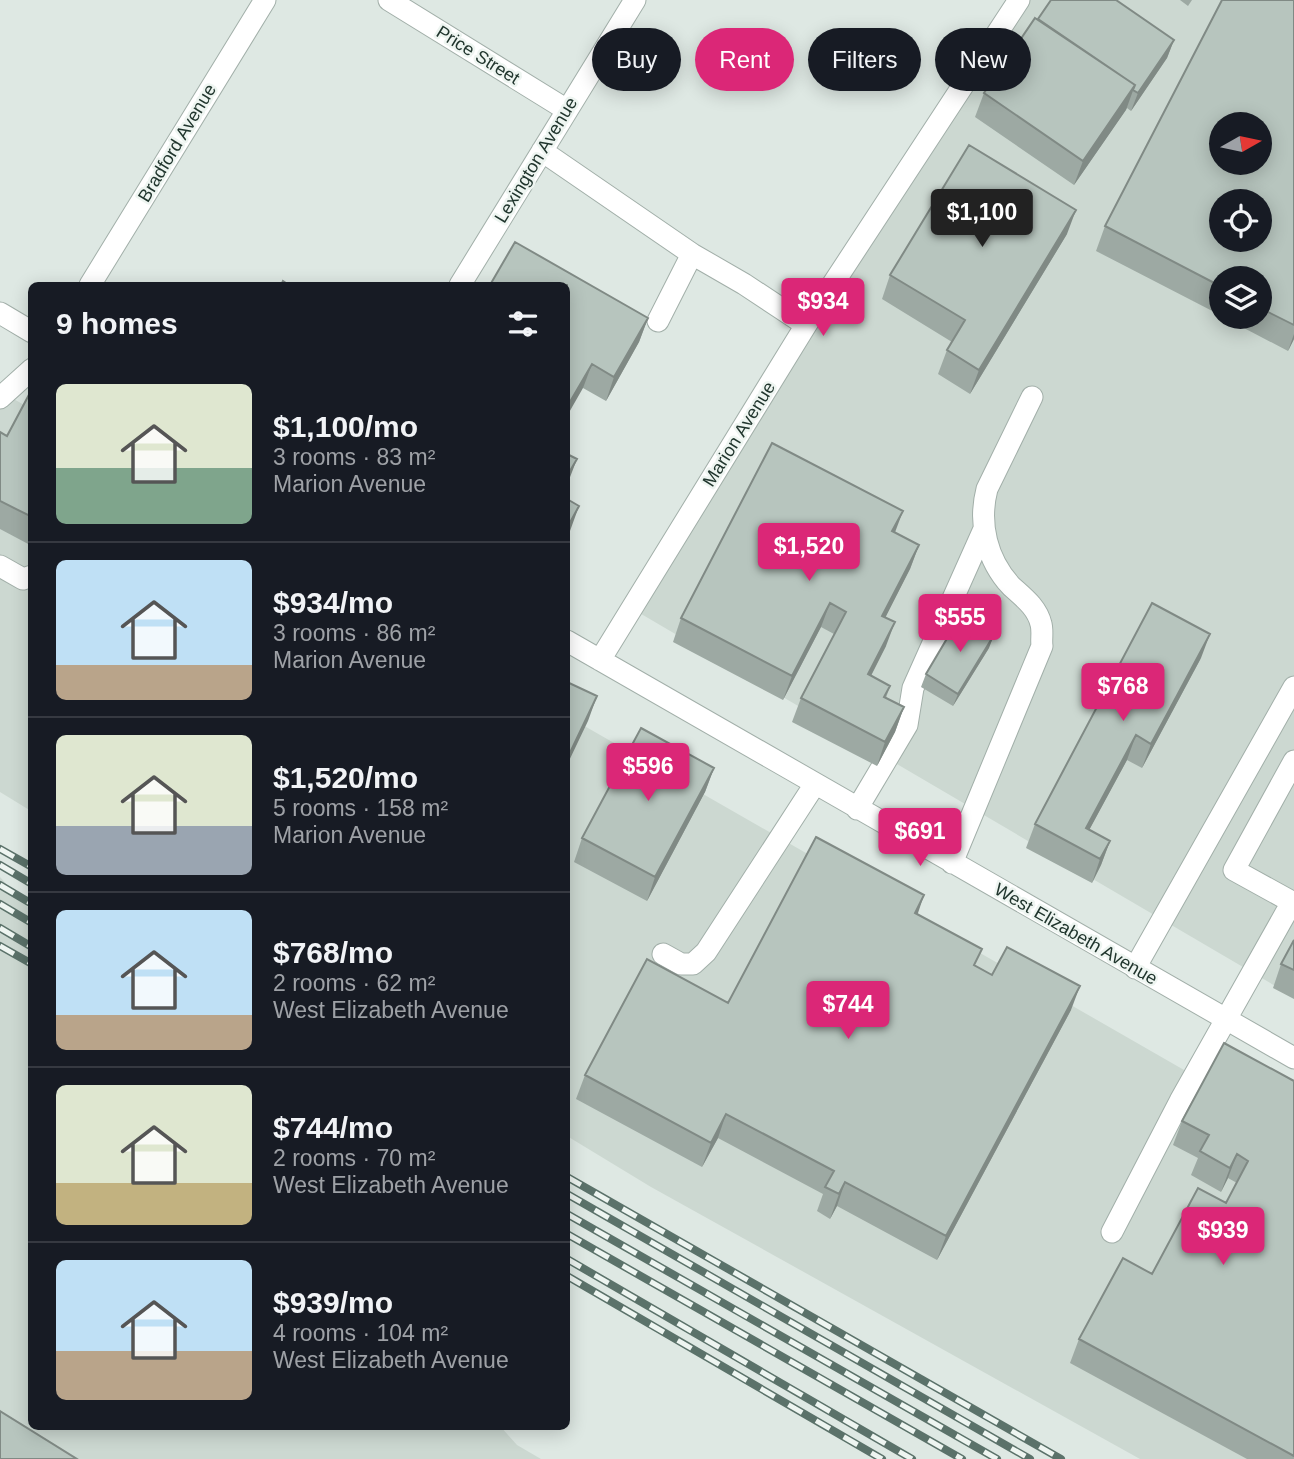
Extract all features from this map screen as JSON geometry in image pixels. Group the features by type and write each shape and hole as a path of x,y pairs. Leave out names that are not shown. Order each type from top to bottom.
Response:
{"street":[{"name":"Bradford Avenue","path":"92,282 265,0"},
{"name":"Price Street","path":"389,0 566,110"},
{"name":"Lexington Avenue","path":"462,282 635,0"},
{"name":"Marion Avenue","path":"600,660 806,326 1018,0"},
{"path":"542,151 692,254 744,284 806,326"},
{"path":"658,321 692,254"},
{"path":"0,313 28,330"},
{"path":"0,398 28,373"},
{"path":"952,863 1042,646 1041,625 1034,609 997,569 989,551 984,529 983,505 987,489 1032,397"},
{"path":"857,808 907,725 913,688 984,529"},
{"path":"0,566 23,579 28,577"},
{"name":"West Elizabeth Avenue","path":"570,643 1294,1058"},
{"path":"1135,968 1294,687"},
{"path":"1234,870 1294,761"},
{"path":"663,954 681,964 693,964 706,952 815,784"},
{"path":"1112,1232 1180,1101 1228,1020 1292,902 1201,852"}],"shaded area":[{"path":"1026,0 1294,0 1294,997 631,608 967,91 1031,91 1031,28 1008,28"},
{"path":"0,391 28,407 28,809 0,792"},
{"path":"570,718 1294,1133 1294,1459 1140,1459 651,1187 570,1138"},
{"path":"0,877 28,908 28,1430 504,1430 517,1445 541,1459 0,1459"}],"building":[{"path":"1051,0 1116,0 1174,40 1138,93 1133,90 1135,85 1038,19"},
{"path":"1222,0 1294,0 1294,325 1272,314 1272,266 1209,266 1209,280 1105,226"},
{"path":"1035,18 1135,85 1083,161 984,93 1031,91 1031,28 1028,28"},
{"path":"969,145 1076,210 979,370 947,350 965,320 890,275"},
{"path":"515,242 648,318 614,377 592,364 570,402 570,282 492,282"},
{"path":"28,397 28,515 0,501 0,432 7,436"},
{"path":"772,443 903,511 892,531 919,545 882,616 895,622 868,674 890,686 884,697 904,707 885,742 801,698 846,612 830,603 792,676 681,618"},
{"path":"570,456 577,459 570,471"},
{"path":"570,501 579,506 570,522"},
{"path":"1152,603 1210,634 1151,744 1136,735 1086,828 1110,841 1100,859 1035,824"},
{"path":"961,615 994,635 958,694 926,674"},
{"path":"570,683 597,696 570,753"},
{"path":"641,728 714,768 655,877 582,838"},
{"path":"816,837 924,895 915,913 982,949 974,965 992,975 1007,947 1080,986 946,1236 845,1182 839,1194 825,1187 834,1171 726,1114 711,1143 585,1075 647,959 728,1003"},
{"path":"1294,940 1294,970 1281,964"},
{"path":"1224,1043 1294,1081 1294,1456 1079,1339 1123,1258 1152,1274 1198,1188 1226,1203 1248,1161 1237,1154 1230,1168 1200,1151 1209,1135 1182,1121"},
{"path":"0,1411 77,1459 0,1459"}],"railway":[{"path":"0,849 28,865"},
{"path":"0,865 28,882"},
{"path":"0,885 28,902"},
{"path":"0,904 28,921"},
{"path":"0,928 28,945"},
{"path":"0,946 28,962"},
{"path":"570,1179 1061,1459"},
{"path":"570,1196 1030,1459"},
{"path":"570,1216 997,1459"},
{"path":"570,1236 962,1459"},
{"path":"570,1261 912,1459"},
{"path":"570,1278 882,1459"}]}
